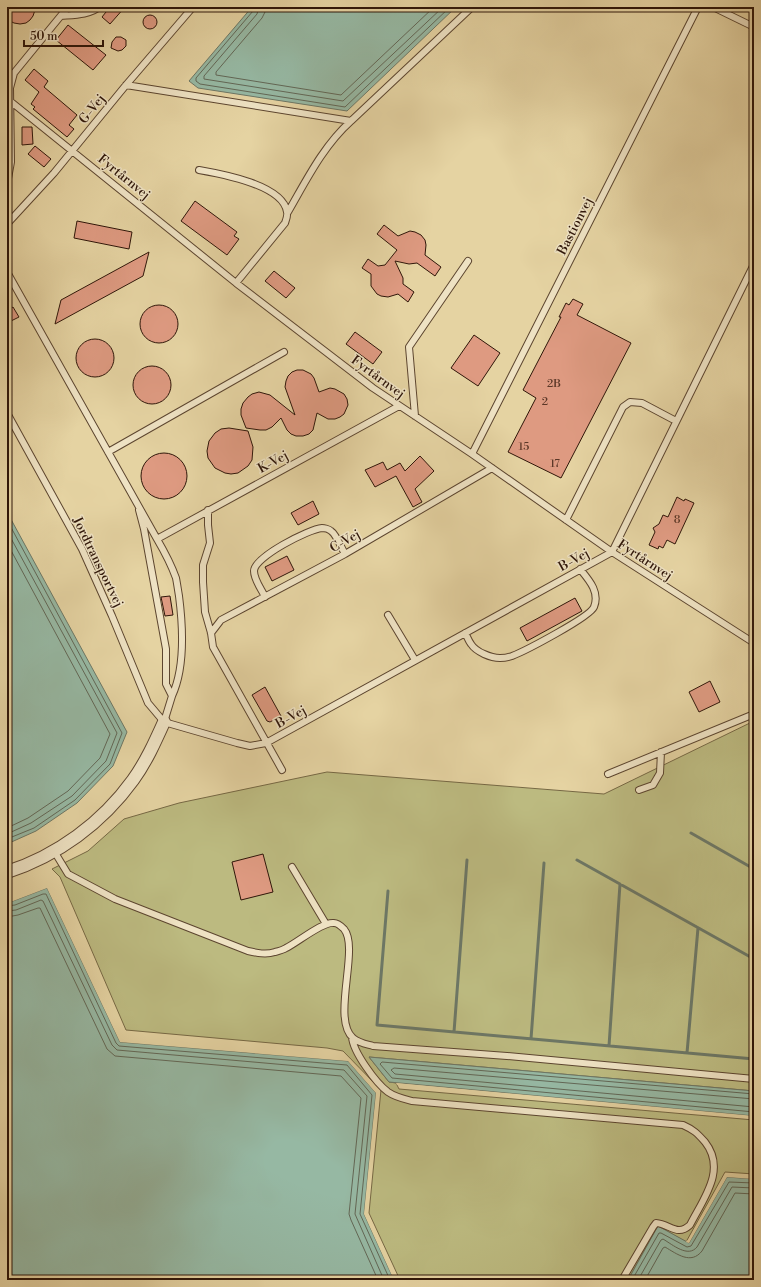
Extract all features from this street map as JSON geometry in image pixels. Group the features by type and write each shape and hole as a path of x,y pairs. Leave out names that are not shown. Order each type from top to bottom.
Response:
{"street":[{"path":"7,872 23,867 54,851 84,831 110,808 136,775 151,751 164,722"}],"lane":[{"path":"7,184 11,162 10,100 8,87 14,73 68,7"},
{"path":"61,16 90,12 99,7"},
{"name":"G-Vej","path":"7,224 54,173 126,85 193,7"},
{"path":"236,283 285,223 288,212 318,162 339,132 472,7"},
{"name":"Bastionvej","path":"472,454 698,7"},
{"path":"713,7 754,27"},
{"path":"126,85 351,122"},
{"name":"Fyrtårnvej","path":"10,100 236,283 373,388 472,454 612,552 754,643"},
{"path":"199,170 225,175 259,186 272,192 283,200 288,212"},
{"path":"415,416 409,347 468,262"},
{"path":"612,552 754,264"},
{"path":"7,272 164,550 176,579 181,614 182,646 177,686 172,696 164,722 243,745 250,746 266,743"},
{"path":"108,452 284,352"},
{"path":"566,520 623,407 630,402 642,403 676,421"},
{"name":"K-Vej","path":"157,538 398,406"},
{"name":"Jordtransportvej","path":"7,413 82,549 148,703 164,722"},
{"name":"C-Vej","path":"211,633 221,620 345,554 492,468"},
{"path":"137,502 145,536 166,649 166,684 172,696"},
{"path":"208,510 210,543 203,565 204,606 213,647 282,770"},
{"path":"265,597 253,571 255,566 267,554 308,532 323,528 332,531 345,554"},
{"name":"B-Vej","path":"266,743 612,552"},
{"path":"465,633 474,648 486,655 501,658 512,656 543,640 586,616 594,609 595,594 593,587 580,569"},
{"path":"388,615 416,660"},
{"path":"608,774 754,714"},
{"path":"639,790 652,785 660,773 662,752"},
{"path":"54,851 68,874 115,899 248,951 260,954 273,953 286,948 326,924 334,922 340,926 344,929 349,938 345,1001 346,1025 352,1037 352,1043 361,1060 376,1079 388,1092 400,1098 412,1101 683,1125 694,1130 709,1148 714,1160 712,1183 690,1225 685,1229 678,1231 656,1223 622,1280"},
{"path":"292,867 326,924"},
{"path":"352,1037 359,1042 373,1046 507,1056 754,1078"}],"shaded area":[{"path":"754,721 754,1091 369,1057 389,1082 396,1083 399,1089 754,1120 754,1174 725,1172 686,1242 658,1226 628,1280 400,1280 369,1213 381,1090 343,1051 327,1048 126,1030 60,877 52,869 88,851 124,819 179,803 327,772 604,794"}],"water":[{"path":"252,7 456,7 347,111 198,88 189,81"},
{"path":"7,512 127,732 113,766 77,803 36,831 7,844"},
{"path":"47,888 120,1042 348,1061 376,1093 364,1214 394,1280 7,1280 7,902"},
{"path":"369,1057 754,1091 754,1116 389,1082"},
{"path":"727,1177 754,1179 754,1280 628,1280 658,1226 689,1243"}],"pier":[{"path":"47,886 49,887 122,1040 350,1059 378,1093 366,1213 396,1280 394,1280 364,1214 376,1093 348,1061 120,1042 47,888 7,902 7,900"},
{"path":"396,1083 754,1116 754,1118 397,1085"},
{"path":"727,1175 754,1177 754,1179 727,1177 689,1243 686,1242 687,1240 688,1241"}],"building":[{"path":"7,7 36,7 30,20 26,23 20,24 10,21 7,17"},
{"path":"110,7 125,7 110,24 102,17"},
{"path":"147,15 153,15 157,19 157,25 153,29 147,29 143,25 143,19"},
{"path":"68,25 106,55 93,70 56,40"},
{"path":"116,37 121,37 126,40 126,46 122,50 118,51 111,48 112,42"},
{"path":"34,69 48,81 44,87 77,115 69,125 74,129 67,137 33,109 35,107 31,104 39,92 25,80"},
{"path":"22,127 32,127 33,144 22,145"},
{"path":"35,146 51,159 44,167 28,154"},
{"path":"195,201 237,232 234,236 239,239 227,255 181,221"},
{"path":"77,221 132,232 129,249 74,238"},
{"path":"384,225 398,236 410,231 421,235 425,240 426,245 425,255 441,267 435,276 417,263 409,264 395,261 403,278 403,284 414,292 408,302 398,294 388,297 377,294 371,286 371,274 362,268 368,259 378,266 385,265 397,250 377,234"},
{"path":"149,252 143,276 55,324 61,300"},
{"path":"274,271 295,288 286,298 265,281"},
{"path":"573,299 583,304 577,315 631,343 561,478 508,452 536,398 523,390 561,317 559,317 566,303 569,305"},
{"path":"155,305 163,305 173,310 177,317 177,331 173,338 163,343 155,343 145,338 143,335 140,328 140,320 145,310 148,308"},
{"path":"13,307 19,317 7,323 7,311"},
{"path":"355,332 382,352 373,364 346,344"},
{"path":"474,335 500,353 478,386 451,368"},
{"path":"91,339 99,339 109,344 113,351 113,365 109,372 99,377 91,377 81,372 79,369 76,362 76,354 81,344 84,342"},
{"path":"148,366 156,366 166,371 170,378 170,392 166,399 156,404 148,404 138,399 136,396 133,389 133,381 138,371 141,369"},
{"path":"297,370 303,370 311,374 319,392 330,388 344,394 348,405 344,414 335,419 328,419 317,413 313,430 309,434 303,436 291,434 287,430 281,418 272,427 266,430 246,428 241,415 243,403 252,394 259,392 270,395 295,415 285,387 288,376"},
{"path":"229,428 248,431 253,447 252,460 248,466 238,473 231,474 215,468 208,458 207,451 209,441 215,433 221,429"},
{"path":"164,453 177,457 183,463 187,476 183,489 177,495 164,499 151,495 145,489 141,476 145,463 151,457"},
{"path":"420,456 434,471 415,489 422,502 413,507 396,476 375,487 365,470 383,462 387,470 400,463 405,471"},
{"path":"677,497 684,501 685,499 694,503 675,544 667,540 663,548 659,546 658,549 649,545 655,532 653,528 659,524 663,515 668,517"},
{"path":"313,501 319,514 298,525 291,513"},
{"path":"287,556 294,570 272,581 265,567"},
{"path":"170,596 173,615 165,616 161,597"},
{"path":"575,598 582,611 527,641 520,628"},
{"path":"710,681 720,702 699,712 689,692"},
{"path":"265,687 281,716 270,722 267,721 252,695"},
{"path":"263,854 273,892 241,900 232,862"}],"waterway":[{"path":"691,833 754,869"},
{"path":"454,1032 467,860"},
{"path":"577,860 754,959"},
{"path":"531,1039 544,863"},
{"path":"609,1046 620,884"},
{"path":"388,891 377,1025 754,1059"},
{"path":"687,1053 698,928"}]}
